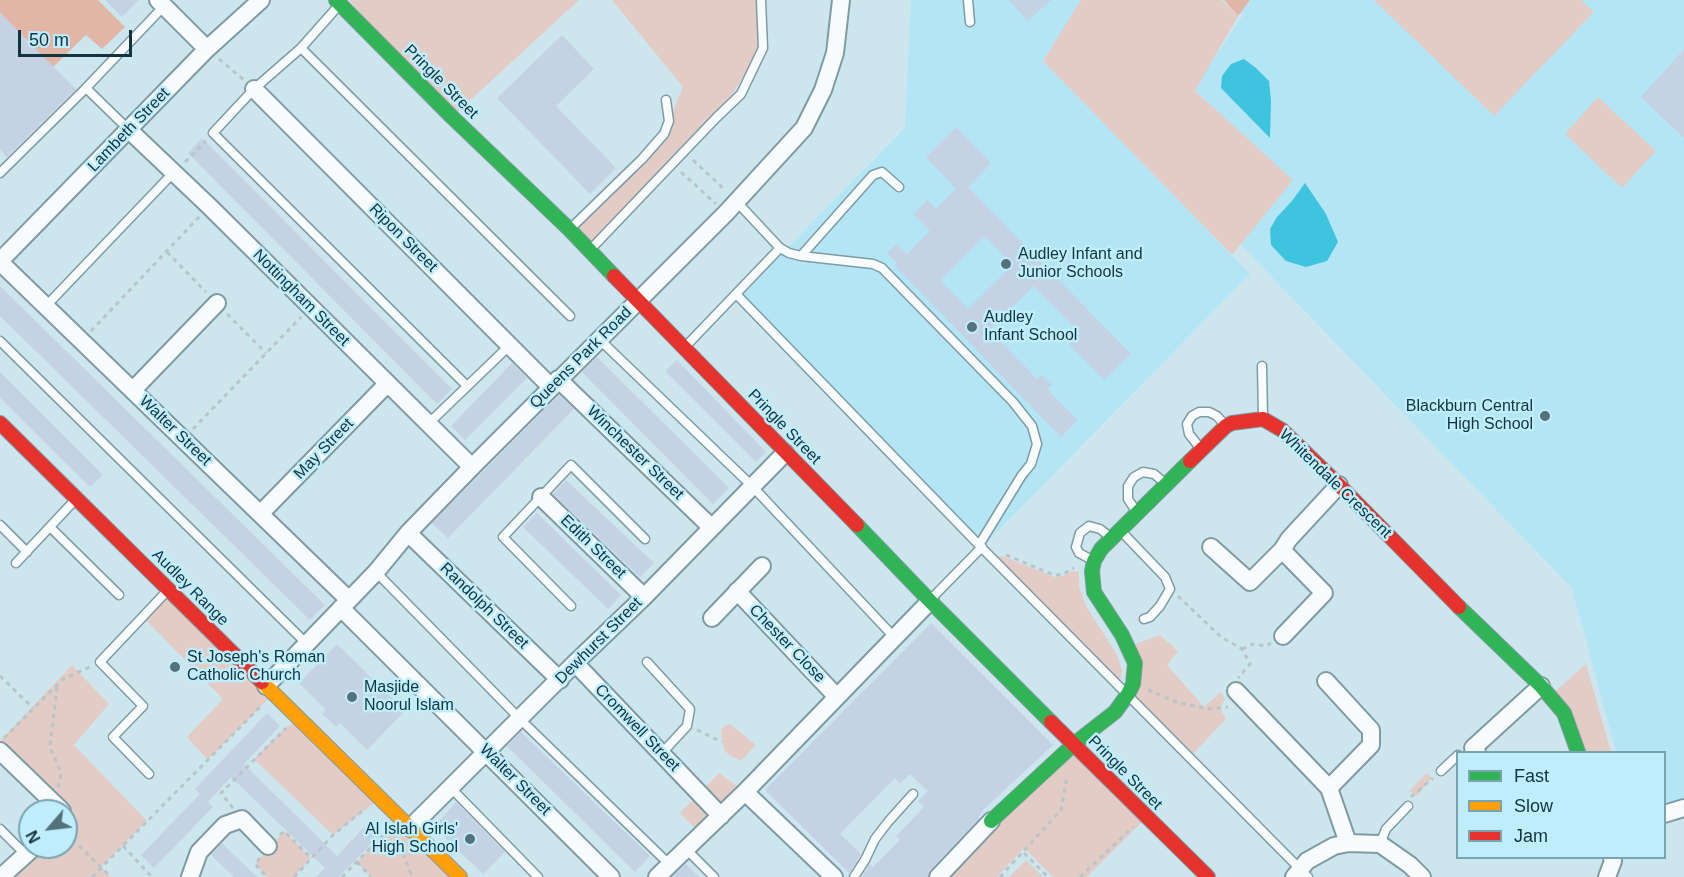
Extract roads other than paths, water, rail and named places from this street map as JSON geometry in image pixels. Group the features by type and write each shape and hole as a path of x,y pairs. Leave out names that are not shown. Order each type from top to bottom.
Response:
{"street":[{"name":"Lambeth Street","path":"0,262 207,49 261,0"},
{"name":"Queens Park Road","path":"270,689 307,644 376,572 408,533 731,208 804,128 823,90 836,53 841,0"},
{"name":"Pringle Street","path":"338,2 452,117 590,250 930,601 1208,877"},
{"path":"161,3 207,49"},
{"name":"Ripon Street","path":"254,89 509,346 555,383"},
{"name":"Nottingham Street","path":"129,130 210,207 472,467"},
{"name":"Walter Street","path":"0,262 261,513 422,689 611,877"},
{"path":"133,390 217,303"},
{"name":"Winchester Street","path":"555,383 711,527"},
{"name":"May Street","path":"261,513 387,384"},
{"name":"Whitendale Crescent","path":"1226,426 1263,419 1282,430 1481,630 1541,686 1564,713 1577,751"},
{"name":"Audley Range","path":"0,423 380,798 401,824 460,877"},
{"path":"938,877 991,821 1074,744 1115,712 1130,689 1135,663 1122,636 1094,592 1093,566 1101,549 1226,426"},
{"name":"Dewhurst Street","path":"401,824 451,788 644,597 785,453"},
{"path":"1211,547 1250,582 1282,550 1289,539 1339,485"},
{"name":"Edith Street","path":"541,497 644,597"},
{"name":"Randolph Street","path":"408,533 560,680"},
{"path":"1282,550 1324,593 1283,636"},
{"name":"Chester Close","path":"712,618 762,566"},
{"name":"Chester Close","path":"737,591 837,697"},
{"name":"Chester Close","path":"657,877 716,821 930,601"},
{"name":"Cromwell Street","path":"575,663 699,792 716,821"},
{"path":"1326,681 1371,730 1371,746 1329,788"},
{"path":"1468,751 1541,686"},
{"path":"1239,694 1329,788 1348,843"},
{"path":"0,751 49,799"},
{"path":"750,786 758,804 834,877"},
{"path":"1666,814 1684,808"},
{"path":"190,877 199,852 225,825 242,819 268,846"},
{"path":"1301,874 1307,861 1334,846 1348,843 1380,844 1410,865 1422,877"},
{"path":"1,877 21,859"},
{"path":"1607,877 1612,859"}],"lane":[{"path":"590,250 741,94 763,48 761,0"},
{"path":"968,0 970,22"},
{"path":"338,2 301,48 254,89 213,133 467,386"},
{"path":"0,173 86,88 161,3"},
{"path":"301,48 570,316"},
{"path":"86,88 129,130"},
{"path":"569,230 642,159 664,134 669,121 666,100"},
{"path":"46,306 174,172"},
{"path":"801,256 873,175 882,172 899,187"},
{"path":"731,208 789,253 873,264 882,268 1013,402 1032,426 1037,444 1031,464 1022,475 981,546 930,601"},
{"path":"686,347 780,248"},
{"path":"736,294 981,546 1130,689 1301,874"},
{"path":"599,339 752,486 894,638"},
{"path":"0,341 307,644"},
{"path":"428,424 509,346"},
{"path":"1262,366 1263,419"},
{"path":"1201,450 1189,434 1187,424 1192,416 1199,412 1209,412 1217,416 1226,426"},
{"path":"571,606 503,537 571,465 645,539"},
{"path":"1138,514 1128,499 1128,486 1134,477 1143,472 1154,474 1167,485"},
{"path":"16,563 77,499"},
{"path":"0,525 27,552"},
{"path":"1093,566 1076,547 1080,533 1089,526 1116,534 1165,577 1170,589 1160,606 1150,617 1144,619"},
{"path":"50,528 119,595"},
{"path":"376,572 520,719 670,865"},
{"path":"149,774 113,737 143,706 100,662 169,590"},
{"path":"647,662 690,709 687,726 661,754"},
{"path":"1441,771 1456,760"},
{"path":"451,788 538,877"},
{"path":"854,877 875,839 913,794"},
{"path":"1380,844 1386,829 1408,806"},
{"path":"0,829 18,842"},
{"path":"686,849 714,877"}],"water":[{"path":"1244,59 1269,81 1270,138 1221,88 1222,76 1231,64"},
{"path":"1305,183 1326,214 1338,242 1327,261 1306,267 1286,261 1271,245 1270,229"}],"place":[{"name":"Audley Infant and Junior Schools","path":"1006,264"},
{"name":"Audley Infant School","path":"972,327"},
{"name":"Blackburn Central High School","path":"1545,416"},
{"name":"St Joseph's Roman Catholic Church","path":"175,667"},
{"name":"Masjide Noorul Islam","path":"352,697"},
{"name":"Al Islah Girls' High School","path":"470,839"}]}
